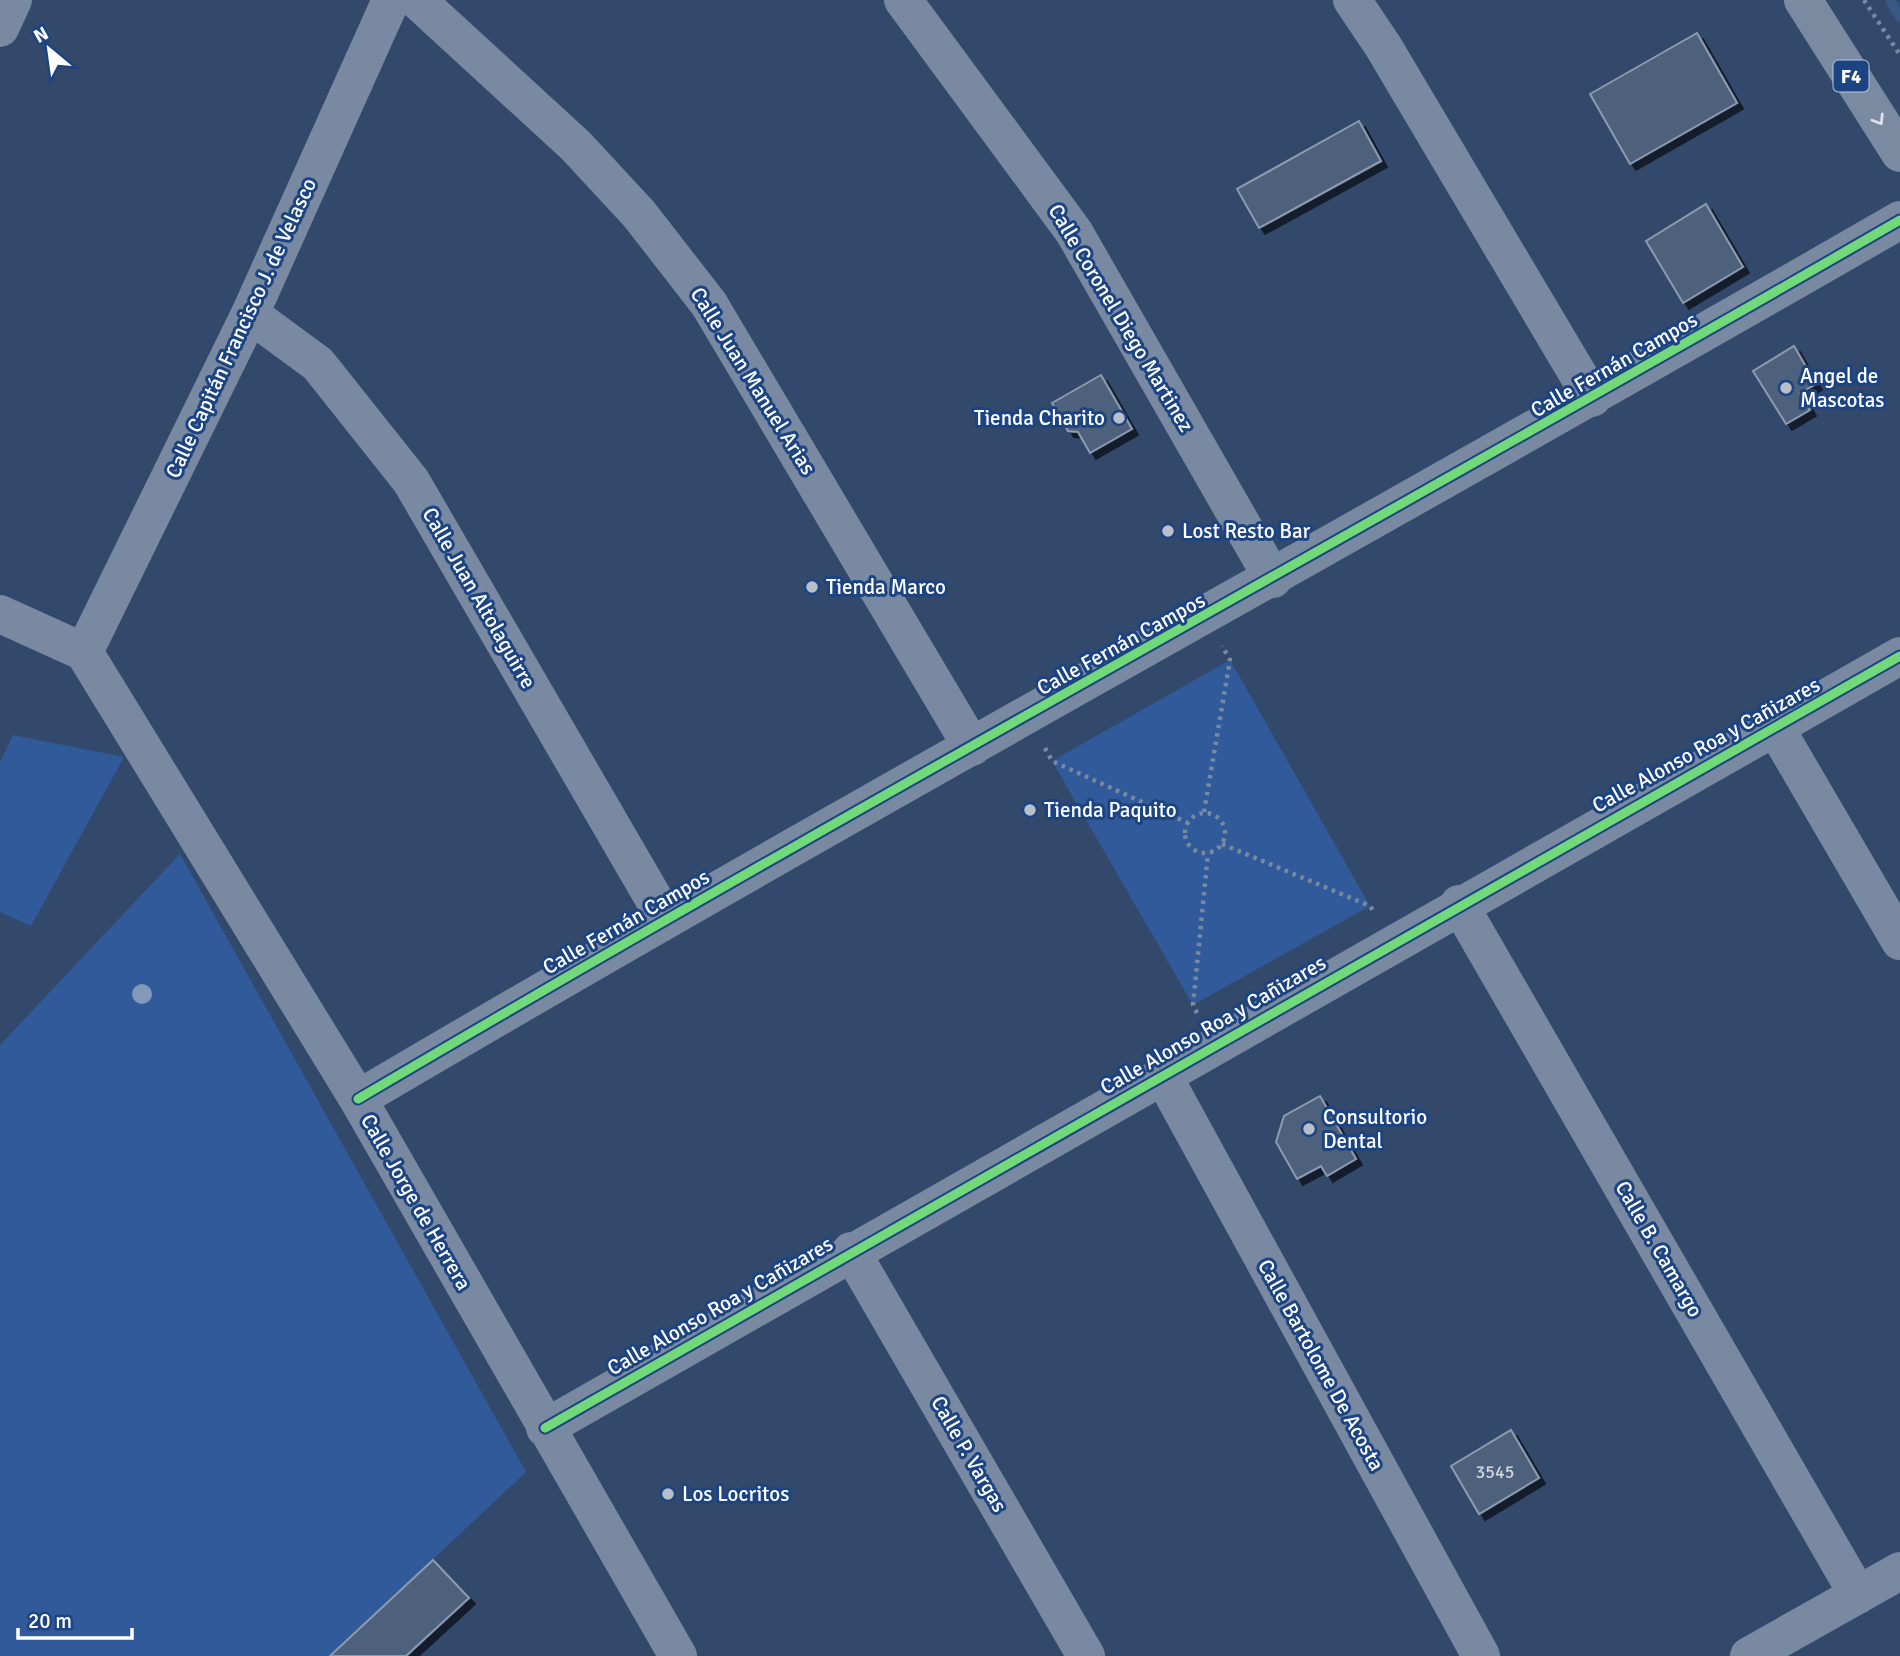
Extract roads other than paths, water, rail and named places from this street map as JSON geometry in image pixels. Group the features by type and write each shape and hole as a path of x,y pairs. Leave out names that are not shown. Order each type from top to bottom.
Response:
{"highway":[{"name":"F4","path":"1803,0 1900,153"}],"street":[{"path":"0,28 13,0"},
{"name":"Calle Capitán Francisco J. de Velasco","path":"84,652 250,314 391,0"},
{"name":"Calle Juan Manuel Arias","path":"418,0 576,146 639,214 709,304 972,747"},
{"name":"Calle Coronel Diego Martinez","path":"903,0 1074,232 1273,579"},
{"path":"1352,0 1383,46 1592,398"},
{"name":"Calle Fernán Campos","path":"358,1099 665,918 1273,579 1900,220"},
{"name":"Calle Juan Altolaguirre","path":"250,314 318,364 411,481 665,918"},
{"path":"0,614 84,652"},
{"name":"Calle Jorge de Herrera","path":"84,652 358,1099 678,1656"},
{"name":"Calle Alonso Roa y Cañizares","path":"545,1428 1459,904 1900,656"},
{"path":"1775,727 1900,941"},
{"name":"Calle B. Camargo","path":"1459,904 1858,1595"},
{"name":"Calle Bartolome De Acosta","path":"1162,1074 1481,1656"},
{"name":"Calle P. Vargas","path":"851,1251 1086,1656"},
{"path":"1749,1656 1900,1571"}],"waterway":[{"path":"1890,0 1900,17"}],"place":[{"name":"Angel de Mascotas","path":"1786,388"},
{"name":"Tienda Charito","path":"1119,418"},
{"name":"Lost Resto Bar","path":"1168,531"},
{"name":"Tienda Marco","path":"812,587"},
{"name":"Tienda Paquito","path":"1030,810"},
{"name":"Consultorio Dental","path":"1309,1129"},
{"name":"Los Locritos","path":"668,1494"}]}
